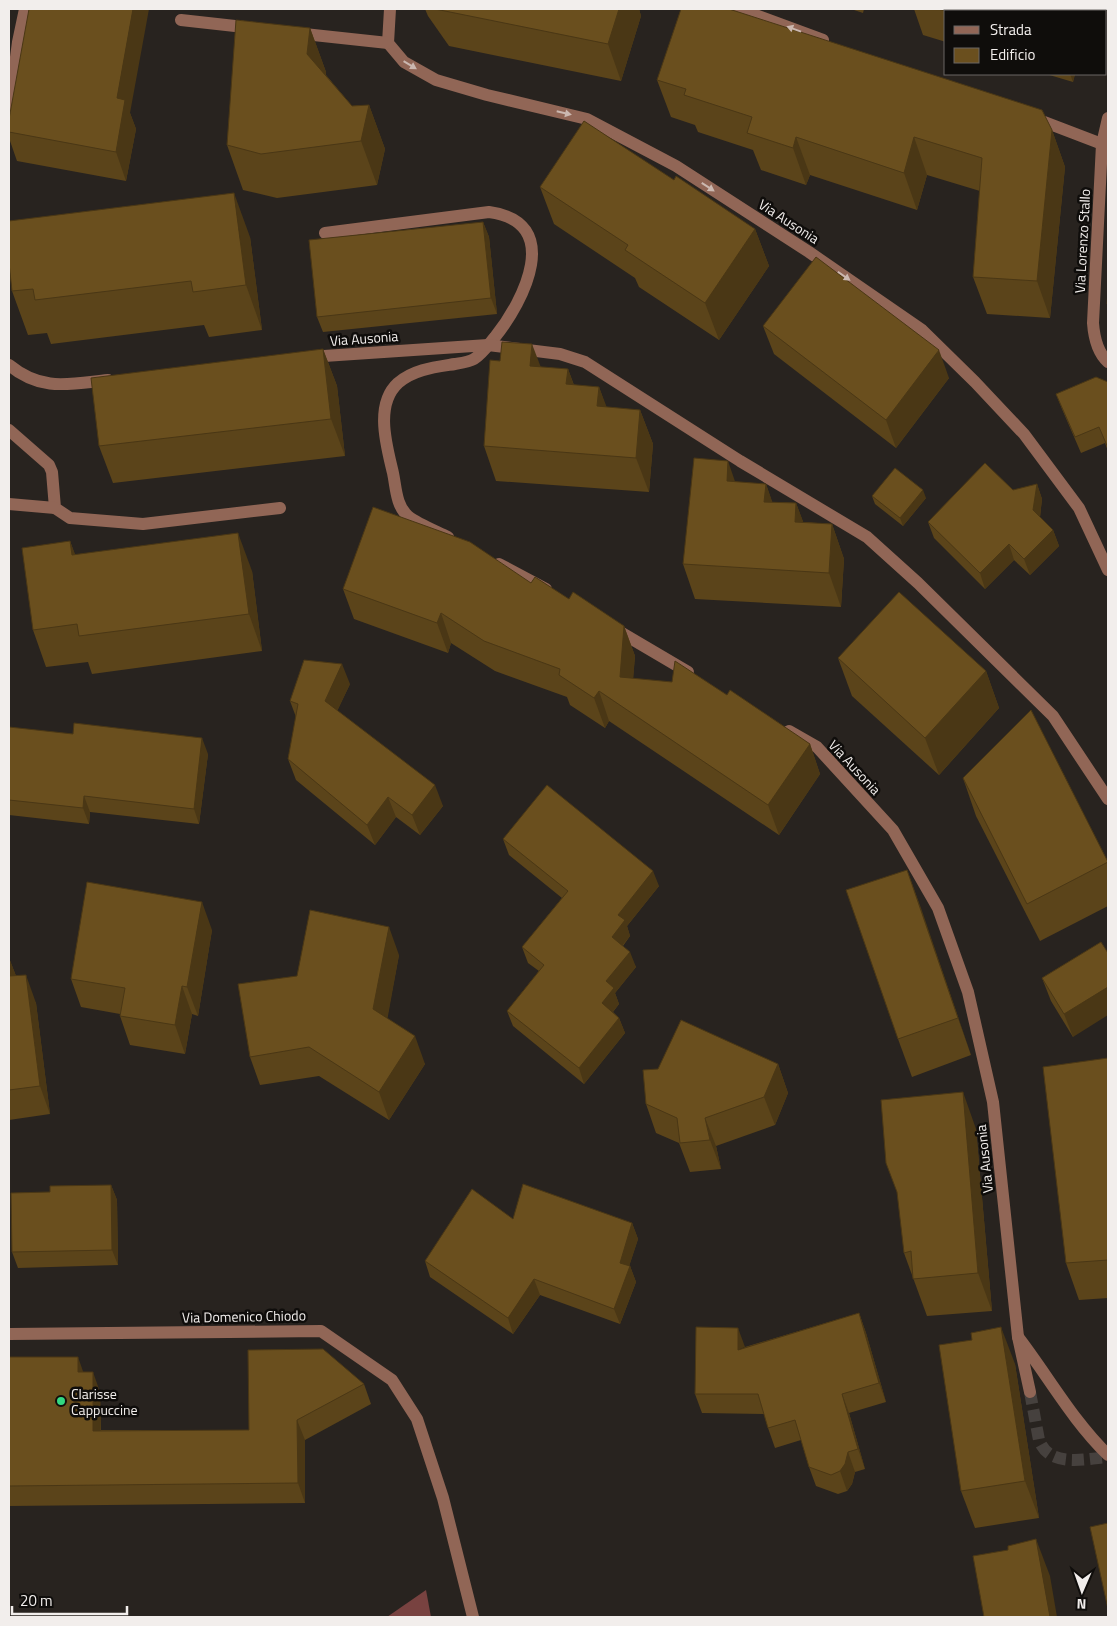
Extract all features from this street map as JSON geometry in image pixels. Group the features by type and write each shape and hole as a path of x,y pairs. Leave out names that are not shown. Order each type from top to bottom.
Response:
{"street":[{"path":"9,111 18,42 26,9"},
{"path":"181,20 388,43 390,9"},
{"path":"739,9 832,43"},
{"name":"Via Ausonia","path":"388,43 404,62 436,80 487,95 588,119 693,177 809,252 922,330 1024,434 1079,508 1108,570"},
{"path":"1018,112 1102,144"},
{"name":"Via Lorenzo Stallo","path":"1108,118 1102,144 1094,323 1094,334 1098,347 1108,362"},
{"path":"325,233 490,212 503,214 515,220 526,229 530,238 532,248 530,270 520,296 506,323 488,345 473,359 421,370 406,377 397,384 392,392 384,416 385,443 402,508 408,515 460,543"},
{"name":"Via Ausonia","path":"296,359 488,345 560,354 585,362 740,461 867,537 918,583 1053,716 1108,799"},
{"path":"9,364 24,376 48,384 74,384 122,378"},
{"path":"9,430 49,465 52,472 55,508"},
{"path":"9,504 55,508 70,518 143,524 280,508"},
{"path":"486,557 556,594"},
{"path":"606,624 699,678"},
{"name":"Via Ausonia","path":"775,723 817,748 893,830 938,908 968,992 992,1102 1018,1337 1030,1392"},
{"name":"Via Domenico Chiodo","path":"9,1334 321,1330 392,1380 417,1419 443,1498 473,1617"},
{"path":"1018,1337 1073,1415 1108,1455"}],"shaded area":[{"path":"426,1590 431,1617 387,1617"}],"building":[{"path":"29,9 133,9 117,98 125,100 116,152 9,132 9,119"},
{"path":"435,9 619,9 608,44"},
{"path":"681,9 729,9 1042,110 1052,130 1037,281 973,277 982,158 914,137 904,173 796,137 793,148 747,133 752,117 684,95 686,89 657,80"},
{"path":"938,9 1072,9 1072,10"},
{"path":"236,20 310,28 307,54 352,106 369,105 361,141 261,154 227,145"},
{"path":"584,121 674,180 676,176 755,229 705,303 625,250 628,245 540,187"},
{"path":"234,193 246,285 193,292 191,281 35,300 33,289 12,291 9,263 9,221"},
{"path":"483,222 491,298 317,317 309,240"},
{"path":"816,257 939,350 886,420 763,326"},
{"path":"502,342 532,344 530,366 568,369 566,384 599,387 597,406 640,410 636,458 484,446 490,360 500,361"},
{"path":"323,349 331,419 99,446 91,378"},
{"path":"1096,377 1108,382 1108,448 1099,427 1075,437 1056,394"},
{"path":"694,458 728,461 727,481 766,484 764,502 796,503 795,522 832,524 829,573 683,564"},
{"path":"985,463 1013,490 1037,484 1033,510 1053,530 1024,559 1009,544 980,573 928,522"},
{"path":"895,468 923,490 900,518 872,496"},
{"path":"373,507 470,542 531,583 535,577 569,599 573,592 624,626 620,677 672,682 675,661 727,695 730,690 810,744 768,805 599,691 594,698 559,675 560,669 484,641 441,613 437,623 343,589"},
{"path":"238,533 249,614 79,636 77,624 33,630 22,548 70,541 72,555"},
{"path":"899,592 986,671 925,738 838,658"},
{"path":"304,660 342,664 325,701 435,785 412,815 388,797 367,825 288,759 298,704 290,701"},
{"path":"1031,710 1108,862 1027,904 963,778"},
{"path":"74,723 202,738 194,809 84,796 83,808 9,800 9,727 73,734"},
{"path":"547,785 653,871 618,915 625,920 612,937 630,952 606,981 614,988 602,1003 619,1018 579,1068 507,1011 544,965 522,947 568,891 503,839"},
{"path":"907,870 958,1018 898,1039 846,890"},
{"path":"87,882 202,902 187,987 182,986 175,1025 120,1016 125,988 71,979"},
{"path":"310,910 389,927 373,1009 415,1036 379,1092 309,1047 250,1057 238,984 297,976"},
{"path":"1101,942 1108,953 1108,987 1064,1014 1042,978"},
{"path":"26,975 40,1086 9,1090 9,976"},
{"path":"681,1020 778,1064 764,1097 705,1118 710,1140 680,1143 677,1118 646,1104 643,1070 658,1069"},
{"path":"1108,1058 1108,1260 1066,1263 1043,1067"},
{"path":"963,1092 978,1273 913,1279 911,1251 904,1253 897,1192 886,1163 881,1100"},
{"path":"523,1184 632,1223 620,1263 630,1266 614,1309 534,1279 508,1318 425,1261 472,1189 513,1219"},
{"path":"111,1185 112,1250 12,1252 11,1193 50,1192 50,1186"},
{"path":"859,1313 879,1383 842,1394 858,1449 848,1452 845,1464 840,1471 831,1475 809,1467 795,1420 768,1428 758,1394 695,1394 696,1327 738,1328 738,1350"},
{"path":"1001,1327 1025,1481 961,1491 939,1345 972,1340 971,1333"},
{"path":"323,1349 364,1384 297,1420 298,1483 9,1486 9,1357 78,1357 78,1372 93,1372 93,1431 249,1430 248,1350"},
{"path":"1108,1523 1108,1609 1090,1527"},
{"path":"1036,1539 1050,1617 984,1617 973,1556 1008,1550 1008,1546"}],"tunnel":[{"path":"1030,1392 1039,1440 1044,1449 1051,1455 1069,1460 1108,1457"}],"place":[{"name":"Clarisse Cappuccine","path":"61,1401"}]}
